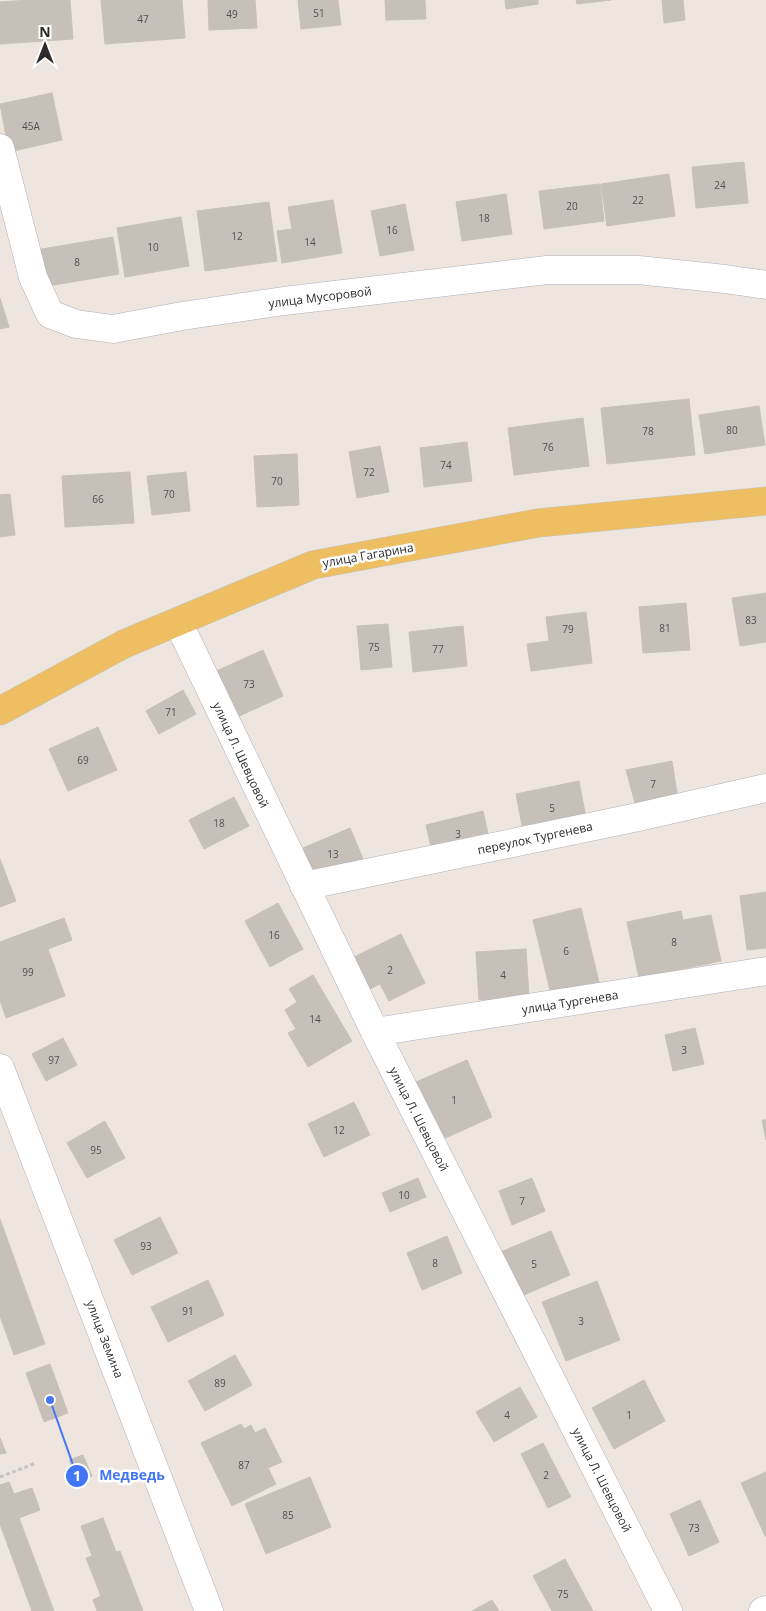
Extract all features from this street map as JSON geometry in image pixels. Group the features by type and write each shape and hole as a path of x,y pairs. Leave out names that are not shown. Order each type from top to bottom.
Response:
{"main road":[{"name":"улица Гагарина","path":"0,711 124,644 313,565 538,523 766,501"}],"street":[{"name":"улица Мусоровой","path":"0,148 32,277 50,314 76,324 113,328 284,301 547,270 638,270 766,285"},
{"name":"улица Л. Шевцовой","path":"178,622 375,1032 668,1611"},
{"name":"переулок Тургенева","path":"304,886 766,788"},
{"name":"улица Тургенева","path":"375,1032 766,971"},
{"name":"улица Земина","path":"0,1068 209,1611"}],"path":[{"path":"0,1477 36,1463"}],"building":[{"path":"70,0 73,39 0,44 0,2"},
{"path":"101,0 182,0 185,38 105,44"},
{"path":"208,0 255,0 257,28 209,30"},
{"path":"298,0 338,0 341,25 301,29"},
{"path":"385,0 425,0 426,19 386,20"},
{"path":"505,0 538,0 538,4 506,9"},
{"path":"576,0 611,0 577,4"},
{"path":"662,0 683,0 685,20 664,23"},
{"path":"52,93 62,140 9,152 0,104"},
{"path":"744,162 748,203 696,208 692,167"},
{"path":"669,174 675,216 607,226 601,184"},
{"path":"600,184 604,221 544,229 539,191"},
{"path":"506,194 512,234 462,241 456,202"},
{"path":"333,200 342,253 282,263 277,231 292,229 288,207"},
{"path":"269,202 277,261 205,271 197,211"},
{"path":"405,204 414,250 380,256 371,211"},
{"path":"181,217 189,266 125,277 117,228"},
{"path":"113,237 119,274 42,287 36,250"},
{"path":"0,298 9,327 0,329"},
{"path":"689,399 695,455 607,464 601,408"},
{"path":"759,406 765,445 705,454 699,415"},
{"path":"583,418 589,466 514,475 508,428"},
{"path":"467,442 472,481 424,487 420,448"},
{"path":"380,446 389,492 357,498 349,452"},
{"path":"297,454 299,505 257,507 254,456"},
{"path":"130,472 134,523 65,527 62,476"},
{"path":"186,472 190,511 152,515 147,476"},
{"path":"10,494 15,535 0,537 0,495"},
{"path":"766,593 766,642 740,646 732,598"},
{"path":"686,603 690,650 643,653 639,607"},
{"path":"586,612 592,663 531,671 527,644 549,641 546,617"},
{"path":"388,624 392,667 361,670 357,626"},
{"path":"463,626 467,666 413,672 409,632"},
{"path":"263,650 283,696 235,718 214,672"},
{"path":"183,690 196,714 159,734 146,711"},
{"path":"98,727 117,770 68,791 49,749"},
{"path":"672,761 678,799 637,810 626,770"},
{"path":"579,781 587,823 524,836 516,794"},
{"path":"234,797 249,826 204,849 189,820"},
{"path":"483,811 490,843 433,856 426,825"},
{"path":"350,828 364,861 317,881 303,848"},
{"path":"0,859 16,901 0,907"},
{"path":"766,892 766,948 747,950 740,896"},
{"path":"278,903 303,949 270,967 245,921"},
{"path":"581,908 599,982 551,994 533,920"},
{"path":"681,911 683,920 711,915 721,961 639,978 627,922"},
{"path":"64,918 72,940 48,949 65,996 6,1018 0,1000 0,942"},
{"path":"401,934 425,983 389,1001 380,984 370,989 354,957"},
{"path":"526,949 529,997 479,1000 476,952"},
{"path":"313,975 352,1041 308,1067 288,1033 296,1029 285,1010 297,1002 289,989"},
{"path":"695,1028 704,1064 673,1071 665,1035"},
{"path":"63,1038 77,1065 46,1081 32,1054"},
{"path":"467,1060 492,1117 441,1140 416,1082"},
{"path":"354,1102 370,1135 324,1157 308,1124"},
{"path":"762,1120 766,1120 766,1140"},
{"path":"105,1121 125,1158 87,1178 67,1143"},
{"path":"418,1178 426,1197 390,1212 382,1193"},
{"path":"532,1178 545,1211 512,1225 499,1191"},
{"path":"160,1217 178,1253 132,1275 114,1240"},
{"path":"0,1219 45,1344 14,1355 0,1316"},
{"path":"551,1231 570,1275 517,1298 498,1253"},
{"path":"447,1236 462,1273 422,1290 407,1253"},
{"path":"208,1280 224,1315 168,1342 151,1307"},
{"path":"597,1281 620,1340 566,1361 542,1302"},
{"path":"235,1355 252,1385 205,1411 188,1381"},
{"path":"50,1364 68,1413 44,1422 26,1373"},
{"path":"644,1380 665,1421 614,1449 592,1408"},
{"path":"520,1387 537,1417 494,1442 476,1412"},
{"path":"241,1424 244,1429 251,1425 255,1433 265,1428 282,1462 268,1468 276,1484 232,1506 201,1443"},
{"path":"0,1438 6,1453 0,1454"},
{"path":"543,1443 571,1497 548,1508 521,1454"},
{"path":"83,1455 92,1476 78,1482 69,1460"},
{"path":"766,1472 766,1536 765,1536 741,1483"},
{"path":"310,1477 331,1527 266,1554 245,1504"},
{"path":"9,1482 14,1494 32,1488 40,1510 19,1518 54,1611 32,1611 0,1524 0,1485"},
{"path":"700,1500 719,1542 689,1556 670,1514"},
{"path":"103,1518 116,1552 120,1551 143,1611 97,1611 93,1600 101,1596 86,1558 92,1556 81,1526"},
{"path":"565,1559 593,1611 552,1611 533,1576"},
{"path":"492,1600 499,1611 472,1611"}],"place":[{"name":"Медведь","path":"50,1400"}]}
